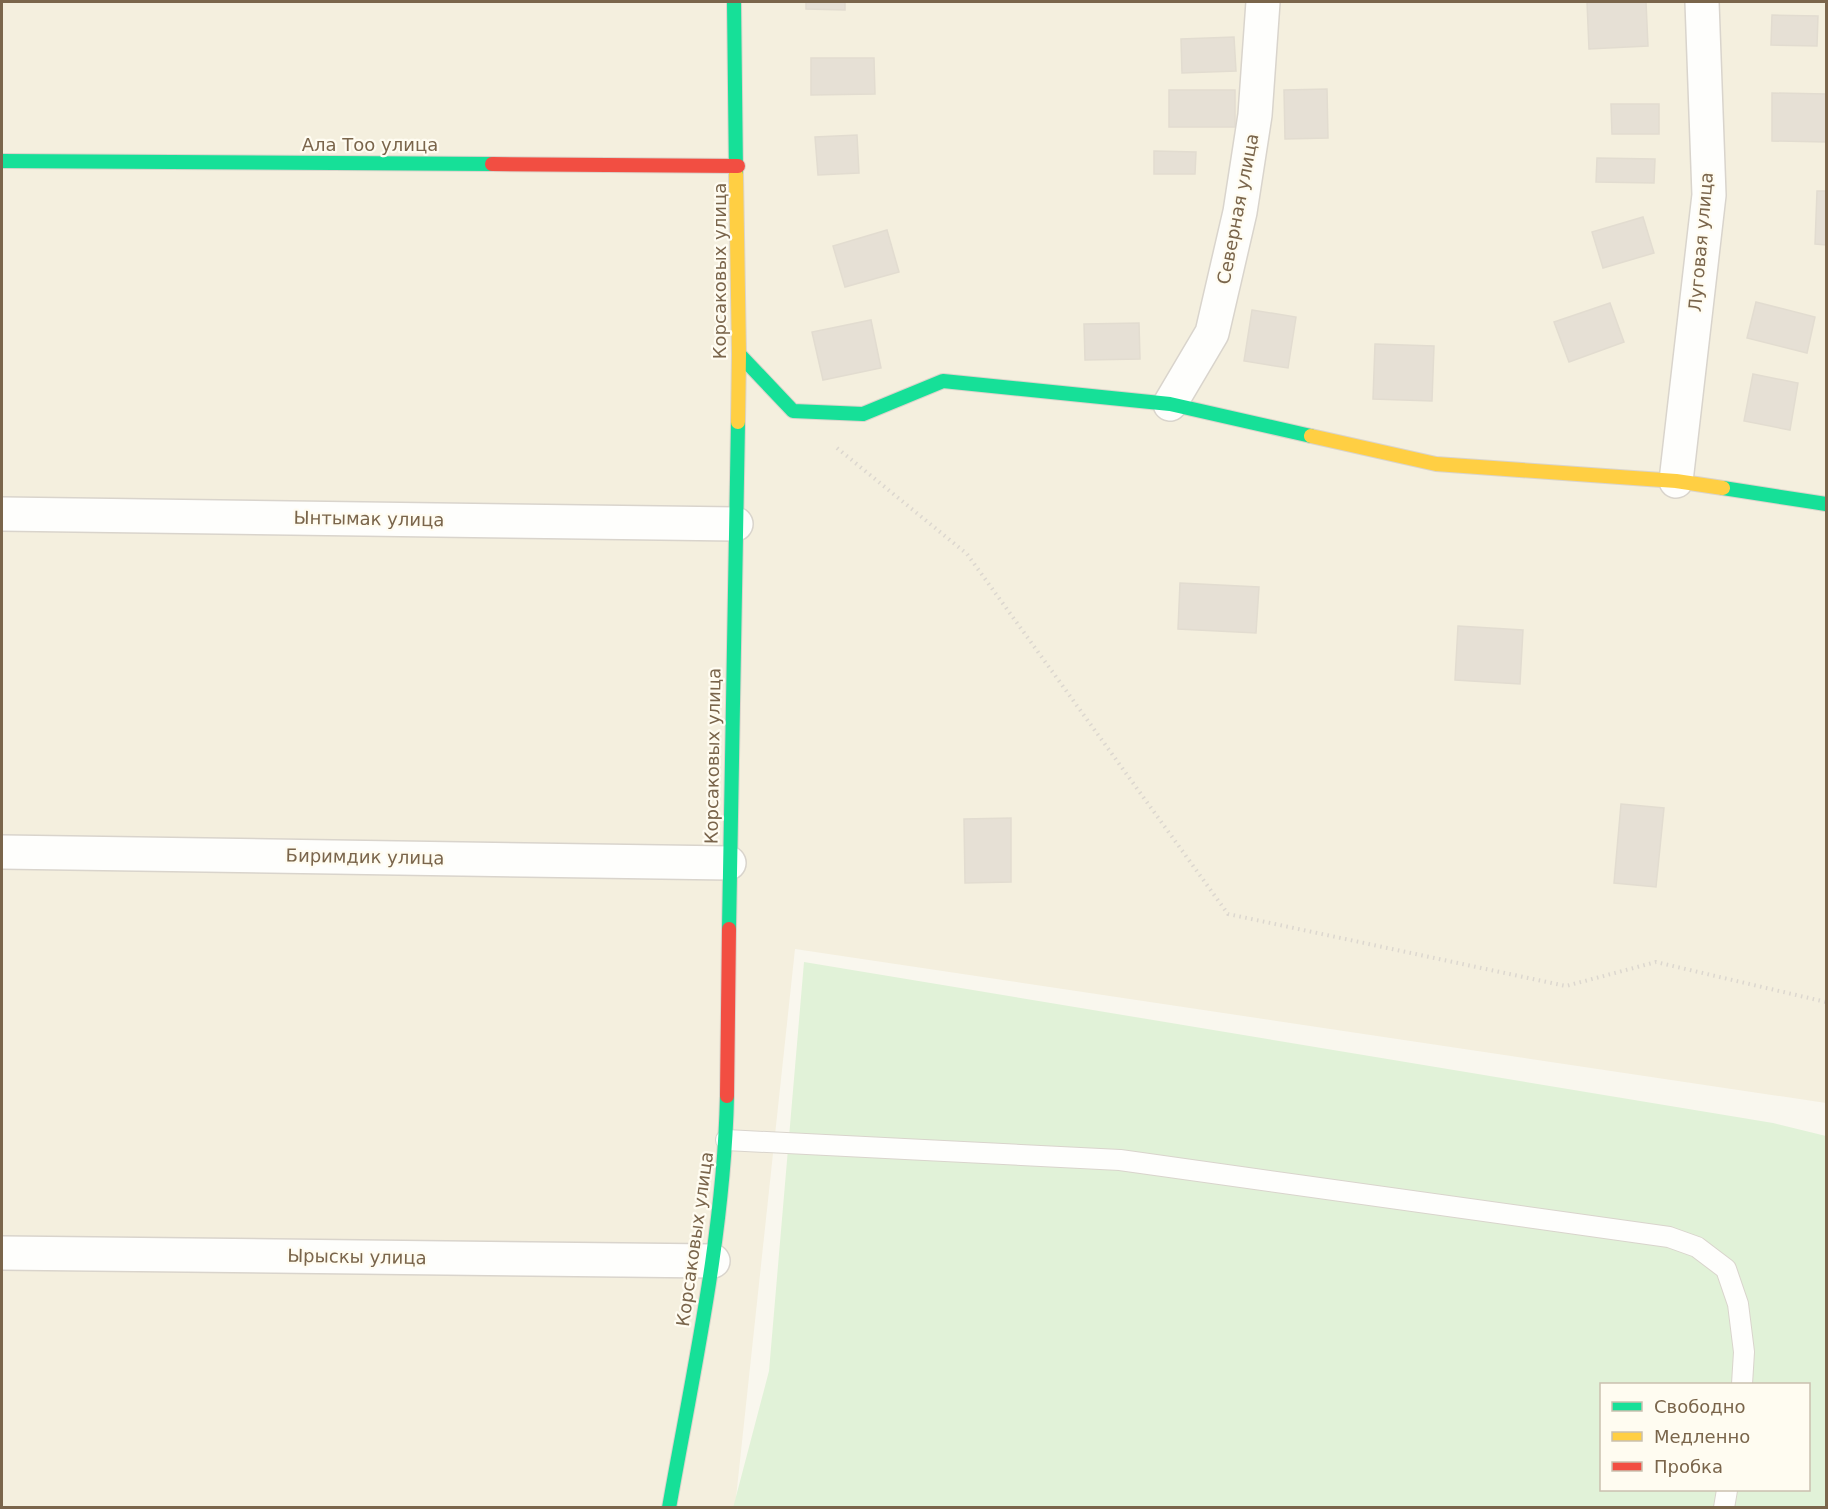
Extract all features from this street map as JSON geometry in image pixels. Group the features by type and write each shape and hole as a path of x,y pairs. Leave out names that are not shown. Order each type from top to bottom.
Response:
{"street":[{"name":"Корсаковых улица","path":"669,1508 713,1262 726,1140 739,354 734,2"},
{"name":"Северная улица","path":"1170,404 1212,333 1240,212 1255,115 1263,2"},
{"name":"Луговая улица","path":"1676,481 1709,195 1702,2"},
{"name":"Ала Тоо улица","path":"2,161 738,166"},
{"path":"739,354 793,411 863,414 943,381 1170,404 1436,464 1676,481 1827,504"},
{"name":"Ынтымак улица","path":"2,514 736,524"},
{"name":"Биримдик улица","path":"2,852 729,863"},
{"name":"Ырыскы улица","path":"2,1253 713,1262"}],"lane":[{"path":"726,1140 1120,1160 1669,1237 1697,1247 1726,1269 1738,1304 1744,1352 1742,1383"},
{"path":"1724,1508 1727,1491"}],"path":[{"path":"793,411 967,555 1228,914 1566,986 1656,962 1827,1002"}],"shaded area":[{"path":"2,2 1826,2 1826,1103 795,949 735,1507 2,1508"}],"green space":[{"path":"804,962 1773,1123 1826,1136 1826,1507 733,1508 769,1371"}],"building":[{"path":"806,2 845,2 845,10 806,9"},
{"path":"1587,2 1646,2 1648,46 1589,49"},
{"path":"1772,15 1818,16 1817,46 1771,45"},
{"path":"1234,37 1236,71 1182,73 1181,39"},
{"path":"811,58 874,58 875,94 811,95"},
{"path":"1327,89 1328,138 1285,139 1284,90"},
{"path":"1169,90 1235,90 1235,127 1169,127"},
{"path":"1772,93 1826,94 1826,142 1772,141"},
{"path":"1611,104 1659,104 1659,134 1612,134"},
{"path":"857,135 859,173 818,175 815,137"},
{"path":"1154,151 1196,152 1195,174 1154,174"},
{"path":"1597,158 1655,159 1654,183 1596,182"},
{"path":"1817,191 1826,191 1826,245 1815,244"},
{"path":"1643,217 1654,253 1603,268 1592,232"},
{"path":"887,230 899,272 845,287 833,246"},
{"path":"1756,302 1815,317 1807,353 1747,338"},
{"path":"1610,303 1624,342 1569,362 1554,322"},
{"path":"1252,310 1296,317 1288,368 1244,361"},
{"path":"871,320 881,368 823,380 812,332"},
{"path":"1139,323 1140,359 1085,360 1084,324"},
{"path":"1375,344 1434,346 1432,401 1373,399"},
{"path":"1753,374 1798,383 1790,430 1744,421"},
{"path":"1180,583 1259,587 1256,633 1178,629"},
{"path":"1458,626 1523,630 1520,684 1455,680"},
{"path":"1621,804 1664,808 1656,887 1614,883"},
{"path":"1011,818 1011,882 965,883 964,819"}],"traffic: fast":[{"path":"734,2 736,174"},
{"path":"2,161 492,164"},
{"path":"739,354 793,411 863,414 943,381 1170,404 1311,436"},
{"path":"729,929 738,422"},
{"path":"1723,488 1826,504"},
{"path":"669,1508 714,1252 725,1148 727,1096"}],"traffic: slow":[{"path":"736,174 738,422"},
{"path":"1311,436 1436,464 1676,481 1723,488"}],"traffic: jam":[{"path":"492,164 738,166"},
{"path":"727,1096 729,929"}]}
